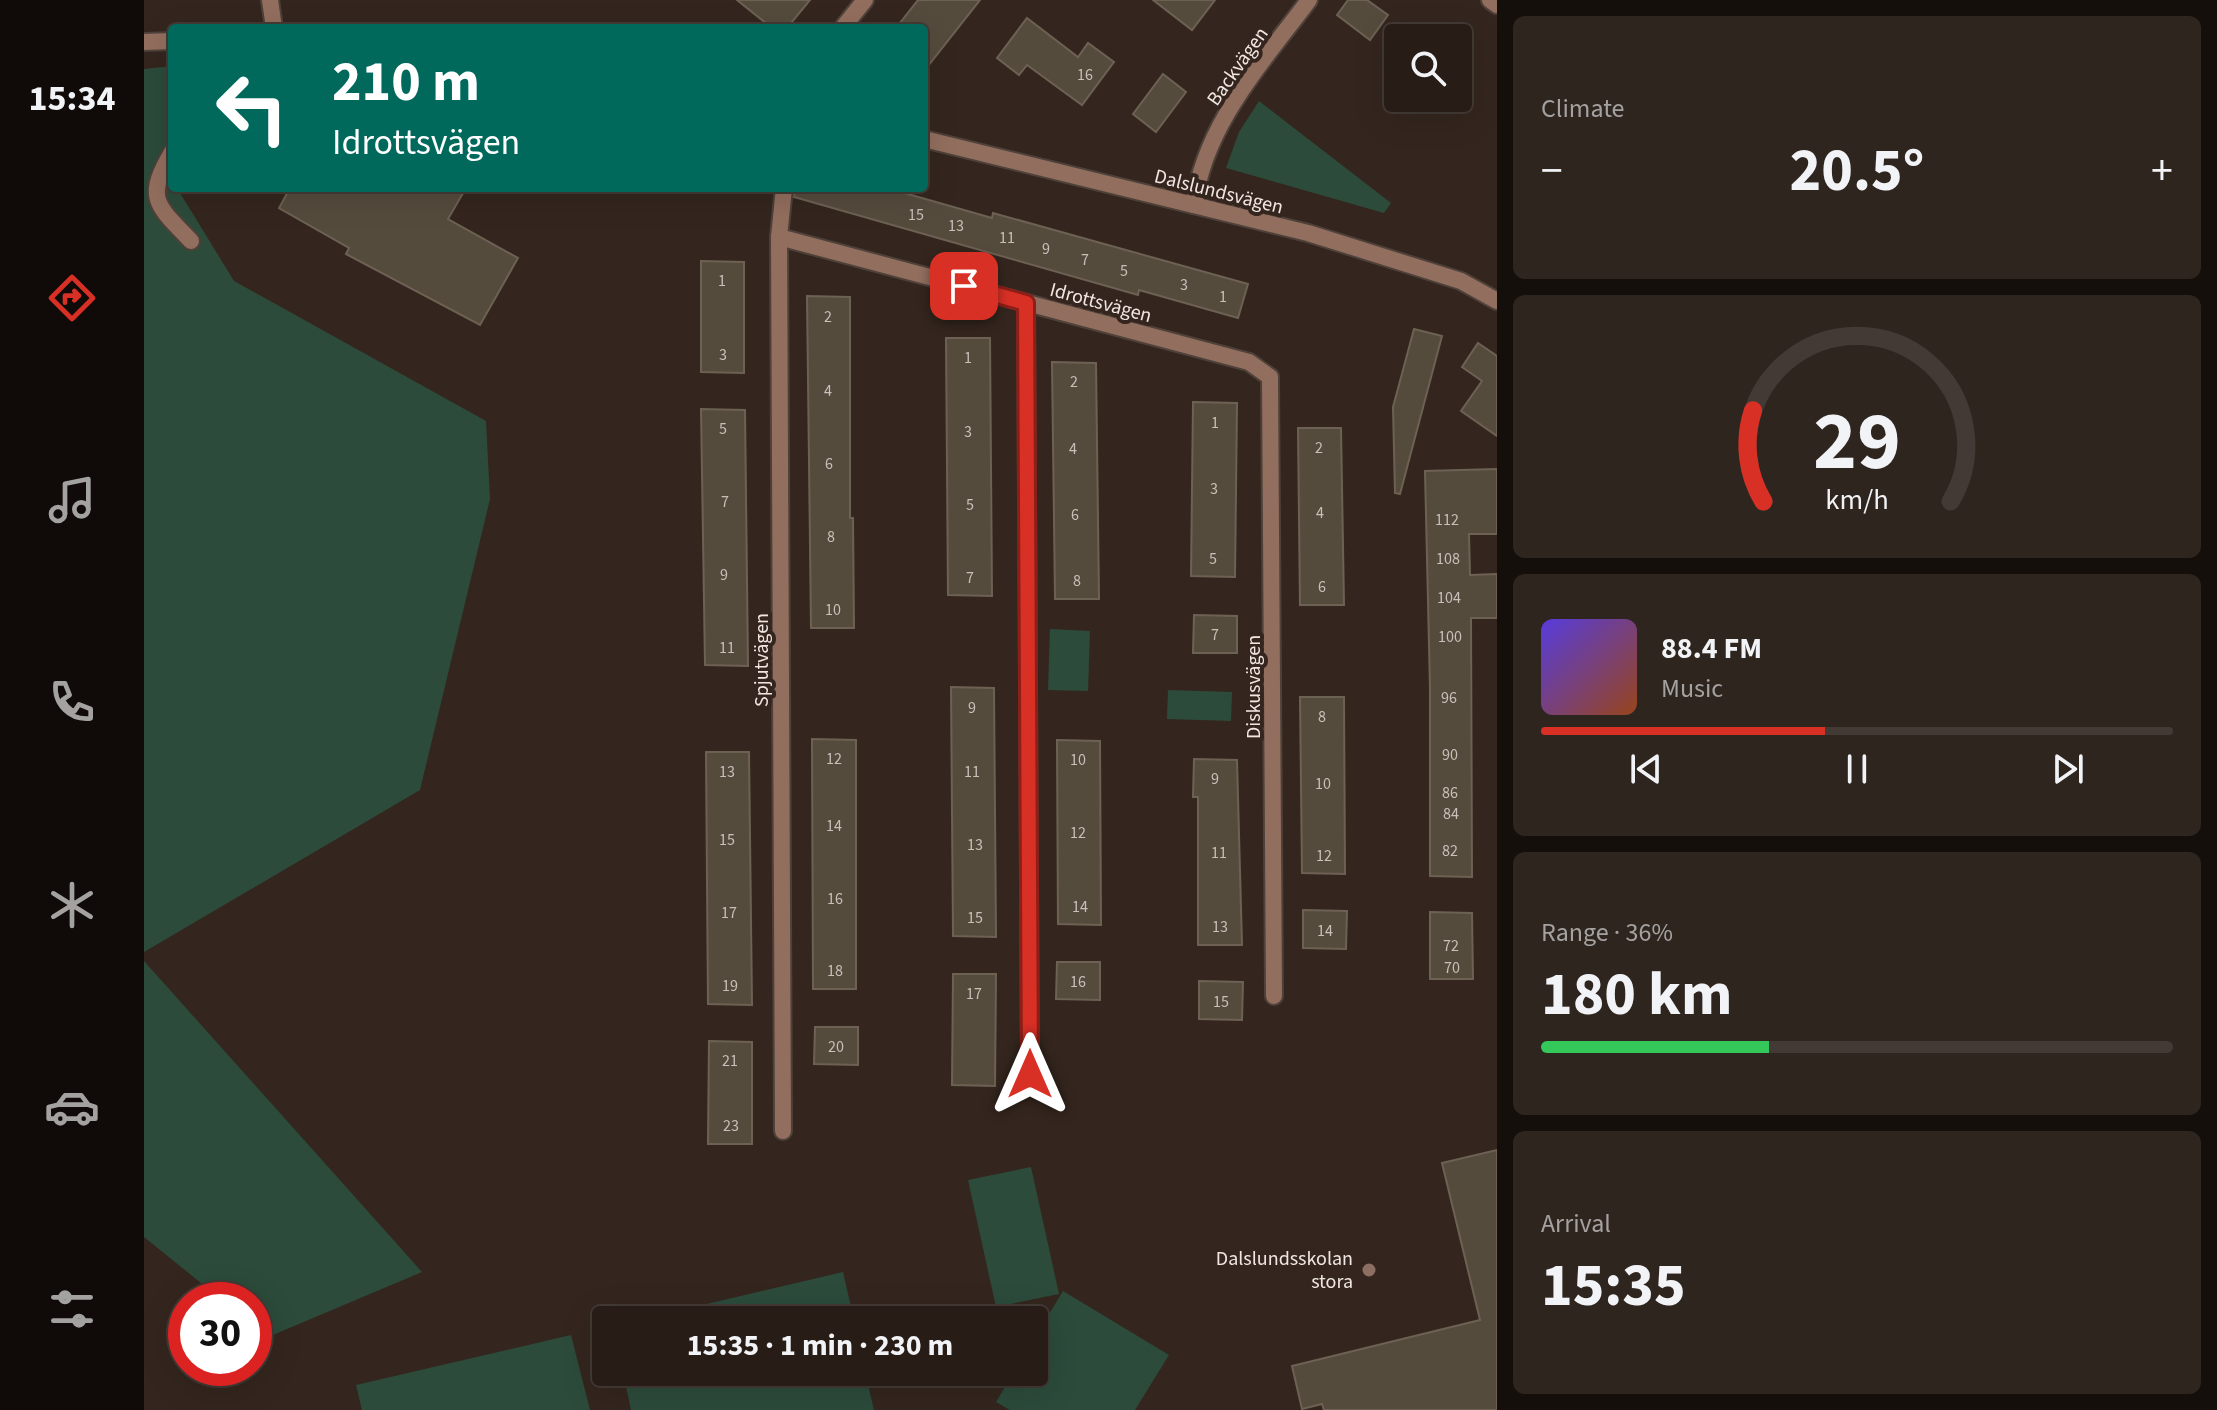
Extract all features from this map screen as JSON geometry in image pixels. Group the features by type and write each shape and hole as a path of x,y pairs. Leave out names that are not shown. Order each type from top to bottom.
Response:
{"street":[{"path":"270,0 273,24"},
{"path":"846,24 865,0"},
{"name":"Backvägen","path":"1194,205 1198,173 1231,105 1309,0"},
{"path":"1490,0 1497,5"},
{"path":"144,42 168,41"},
{"name":"Dalslundsvägen","path":"928,140 1322,237 1461,281 1497,301"},
{"path":"168,160 154,188 158,207 191,241"},
{"name":"Spjutvägen","path":"783,1131 779,237 784,192"},
{"name":"Idrottsvägen","path":"779,237 1249,362 1270,377"},
{"path":"1026,303 1030,1074"},
{"name":"Diskusvägen","path":"1270,377 1274,996"}],"green space":[{"path":"168,66 168,192 179,192 234,281 486,421 490,499 420,790 144,952 144,69"},
{"path":"1259,101 1391,203 1384,213 1226,168 1239,132"},
{"path":"1050,629 1090,631 1088,691 1048,690"},
{"path":"1168,690 1232,692 1231,721 1167,719"},
{"path":"144,961 422,1272 272,1335 272,1282 200,1282 144,1237"},
{"path":"1031,1167 1059,1294 996,1306 968,1180"},
{"path":"843,1272 851,1306 698,1306"},
{"path":"1063,1291 1169,1355 1135,1410 1010,1410 996,1402 1006,1386 1048,1386 1048,1316"},
{"path":"571,1335 590,1410 362,1410 356,1385"},
{"path":"626,1386 868,1386 874,1410 631,1410"}],"building":[{"path":"737,0 810,0 790,24 767,24"},
{"path":"918,0 980,0 928,66 928,24 899,24"},
{"path":"1153,0 1215,0 1192,30"},
{"path":"1348,0 1367,0 1388,15 1370,40 1337,15"},
{"path":"1027,18 1078,57 1088,43 1114,62 1082,105 1027,65 1019,75 997,58"},
{"path":"1163,74 1186,92 1156,132 1133,114"},
{"path":"288,192 464,192 448,219 518,258 480,325 346,254 349,248 279,208"},
{"path":"795,192 901,192 992,218 993,213 1248,284 1238,318 1139,290 1138,295 794,197"},
{"path":"701,261 744,262 744,373 701,372"},
{"path":"807,296 850,297 850,518 853,518 854,628 811,628"},
{"path":"1414,329 1442,336 1400,494 1395,493 1393,407"},
{"path":"946,338 990,338 992,596 948,595"},
{"path":"1478,343 1497,356 1497,436 1461,411 1482,381 1462,367"},
{"path":"1052,362 1096,363 1099,599 1055,599"},
{"path":"1193,402 1237,403 1235,577 1191,576"},
{"path":"701,409 745,410 748,666 705,665"},
{"path":"1298,428 1341,428 1344,605 1300,605"},
{"path":"1497,469 1497,534 1469,534 1470,575 1497,574 1497,618 1471,618 1472,877 1430,876 1425,471"},
{"path":"1194,615 1237,616 1237,653 1193,653"},
{"path":"951,687 994,688 996,937 953,936"},
{"path":"1300,697 1344,697 1345,874 1302,873"},
{"path":"812,739 856,740 856,989 813,989"},
{"path":"1057,740 1100,741 1101,925 1058,924"},
{"path":"706,752 749,752 752,1005 708,1004"},
{"path":"1194,759 1237,760 1242,945 1198,945 1198,797 1193,797"},
{"path":"1303,910 1347,911 1346,949 1303,948"},
{"path":"1430,912 1472,913 1473,979 1430,979"},
{"path":"1057,962 1100,962 1100,1000 1056,999"},
{"path":"953,974 996,974 995,1086 952,1085"},
{"path":"1199,981 1243,982 1242,1020 1199,1019"},
{"path":"815,1027 858,1027 858,1065 814,1064"},
{"path":"709,1041 752,1042 752,1144 708,1144"},
{"path":"1497,1150 1497,1410 1324,1410 1322,1404 1302,1409 1292,1366 1480,1320 1442,1163"}],"place":[{"name":"Dalslundsskolan stora","path":"1369,1270"}],"route":[{"path":"964,286 1026,303 1030,1074"}]}
